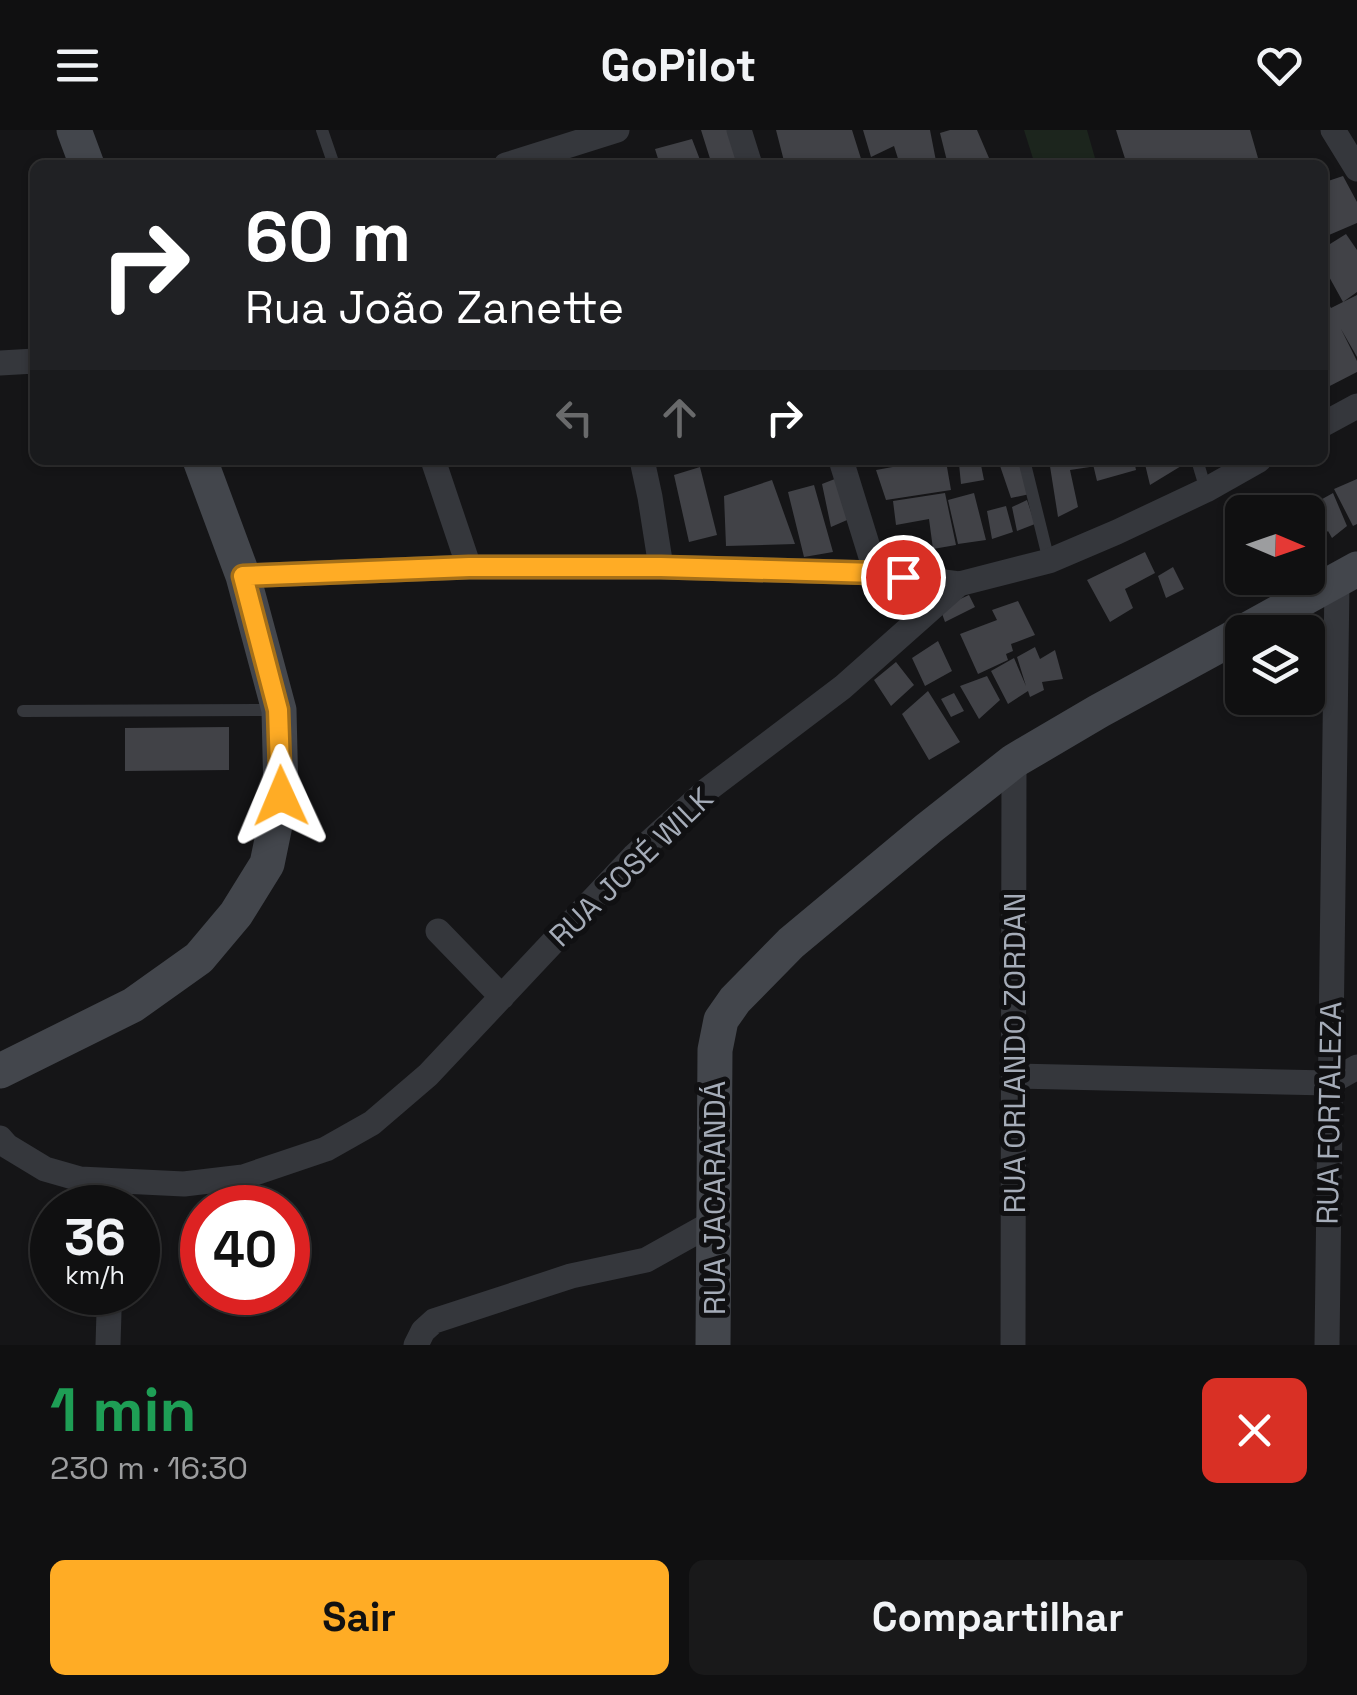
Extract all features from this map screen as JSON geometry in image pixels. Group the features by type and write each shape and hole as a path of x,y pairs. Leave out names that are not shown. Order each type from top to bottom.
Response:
{"street":[{"path":"74,130 85,160"},
{"path":"739,130 748,160"},
{"path":"1333,130 1357,169"},
{"path":"559,157 602,132"},
{"path":"0,363 30,361"},
{"path":"1328,422 1357,406"},
{"path":"0,1072 133,1004 198,958 236,914 267,864 281,796 278,710 243,576 202,465"},
{"path":"436,465 469,567"},
{"path":"643,465 661,567"},
{"path":"843,465 876,573"},
{"name":"RUA JOSÉ WILK","path":"0,1138 45,1169 80,1179 184,1184 243,1177 326,1149 372,1123 428,1075 634,856 707,790 843,687 959,584 1050,561 1206,490 1250,465"},
{"path":"243,576 469,567 661,567 876,573 959,584"},
{"name":"RUA JACARANDÁ","path":"1275,615 1347,575"},
{"name":"RUA FORTALEZA","path":"1326,1345 1329,1082 1347,575"},
{"name":"RUA JACARANDÁ","path":"714,1345 716,1050 721,1020 735,1000 791,943 1014,761 1225,643"},
{"name":"RUA ORLANDO ZORDAN","path":"1013,1345 1014,761"},
{"path":"438,931 502,996"},
{"path":"1015,1076 1329,1082 1357,1067"},
{"path":"416,1345 434,1321 571,1276 646,1260 714,1222"},
{"path":"108,1345 109,1315"}],"lane":[{"path":"322,130 332,160"},
{"path":"1025,465 1050,561"},
{"path":"1198,465 1206,490"},
{"path":"23,710 278,710"}],"shaded area":[{"path":"1024,130 1087,130 1096,160 1033,160"}],"building":[{"path":"701,130 729,130 738,160 710,160"},
{"path":"776,130 852,130 861,160 784,160"},
{"path":"863,130 930,130 936,160 898,160 894,146 871,157"},
{"path":"977,130 989,158 947,160 940,133"},
{"path":"1116,130 1250,130 1259,160 1125,160"},
{"path":"692,139 700,160 658,160 655,149"},
{"path":"1343,176 1357,202 1357,223 1328,235 1328,181"},
{"path":"1346,234 1357,250 1357,292 1343,302 1328,275 1328,245"},
{"path":"1357,295 1357,357 1341,329 1357,361 1357,372 1328,387 1328,303 1331,308"},
{"path":"904,465 955,465 947,467 951,490 886,500 876,470"},
{"path":"959,465 981,465 984,480 961,484"},
{"path":"1000,465 1023,465 1030,494 1011,498"},
{"path":"1050,465 1090,465 1070,470 1078,507 1058,517"},
{"path":"1093,465 1135,465 1136,470 1097,481"},
{"path":"1145,465 1183,465 1150,485"},
{"path":"700,467 717,535 689,542 674,475"},
{"path":"845,475 854,517 831,527 822,484"},
{"path":"1357,479 1357,524 1353,526 1334,489"},
{"path":"772,480 795,544 726,546 724,496"},
{"path":"814,485 833,552 804,557 788,492"},
{"path":"945,493 956,545 933,549 929,519 896,525 893,501"},
{"path":"974,493 986,540 958,544 948,500"},
{"path":"1333,493 1347,526 1332,538 1328,531 1325,534 1325,497"},
{"path":"1027,500 1035,524 1017,531 1012,507"},
{"path":"1006,506 1013,532 992,539 987,511"},
{"path":"1145,552 1155,573 1125,589 1133,608 1110,622 1087,580"},
{"path":"1173,567 1184,589 1166,598 1158,576"},
{"path":"969,595 975,607 945,622 940,608"},
{"path":"1018,601 1035,635 1011,644 1013,651 1006,654 1008,660 978,674 960,634 997,620 992,610"},
{"path":"938,641 952,671 925,686 912,658"},
{"path":"1035,647 1040,659 1055,650 1063,679 1042,682 1044,690 1030,697 1028,691 1008,704 991,671 1014,658 1026,686 1017,657"},
{"path":"896,662 914,685 891,706 874,680"},
{"path":"987,676 1000,700 979,719 960,686"},
{"path":"928,691 960,742 929,760 902,714"},
{"path":"954,693 964,711 951,717 941,699"},
{"path":"229,727 229,770 125,771 125,728"}],"route":[{"path":"281,796 278,710 243,576 469,567 661,567 903,577"}]}
